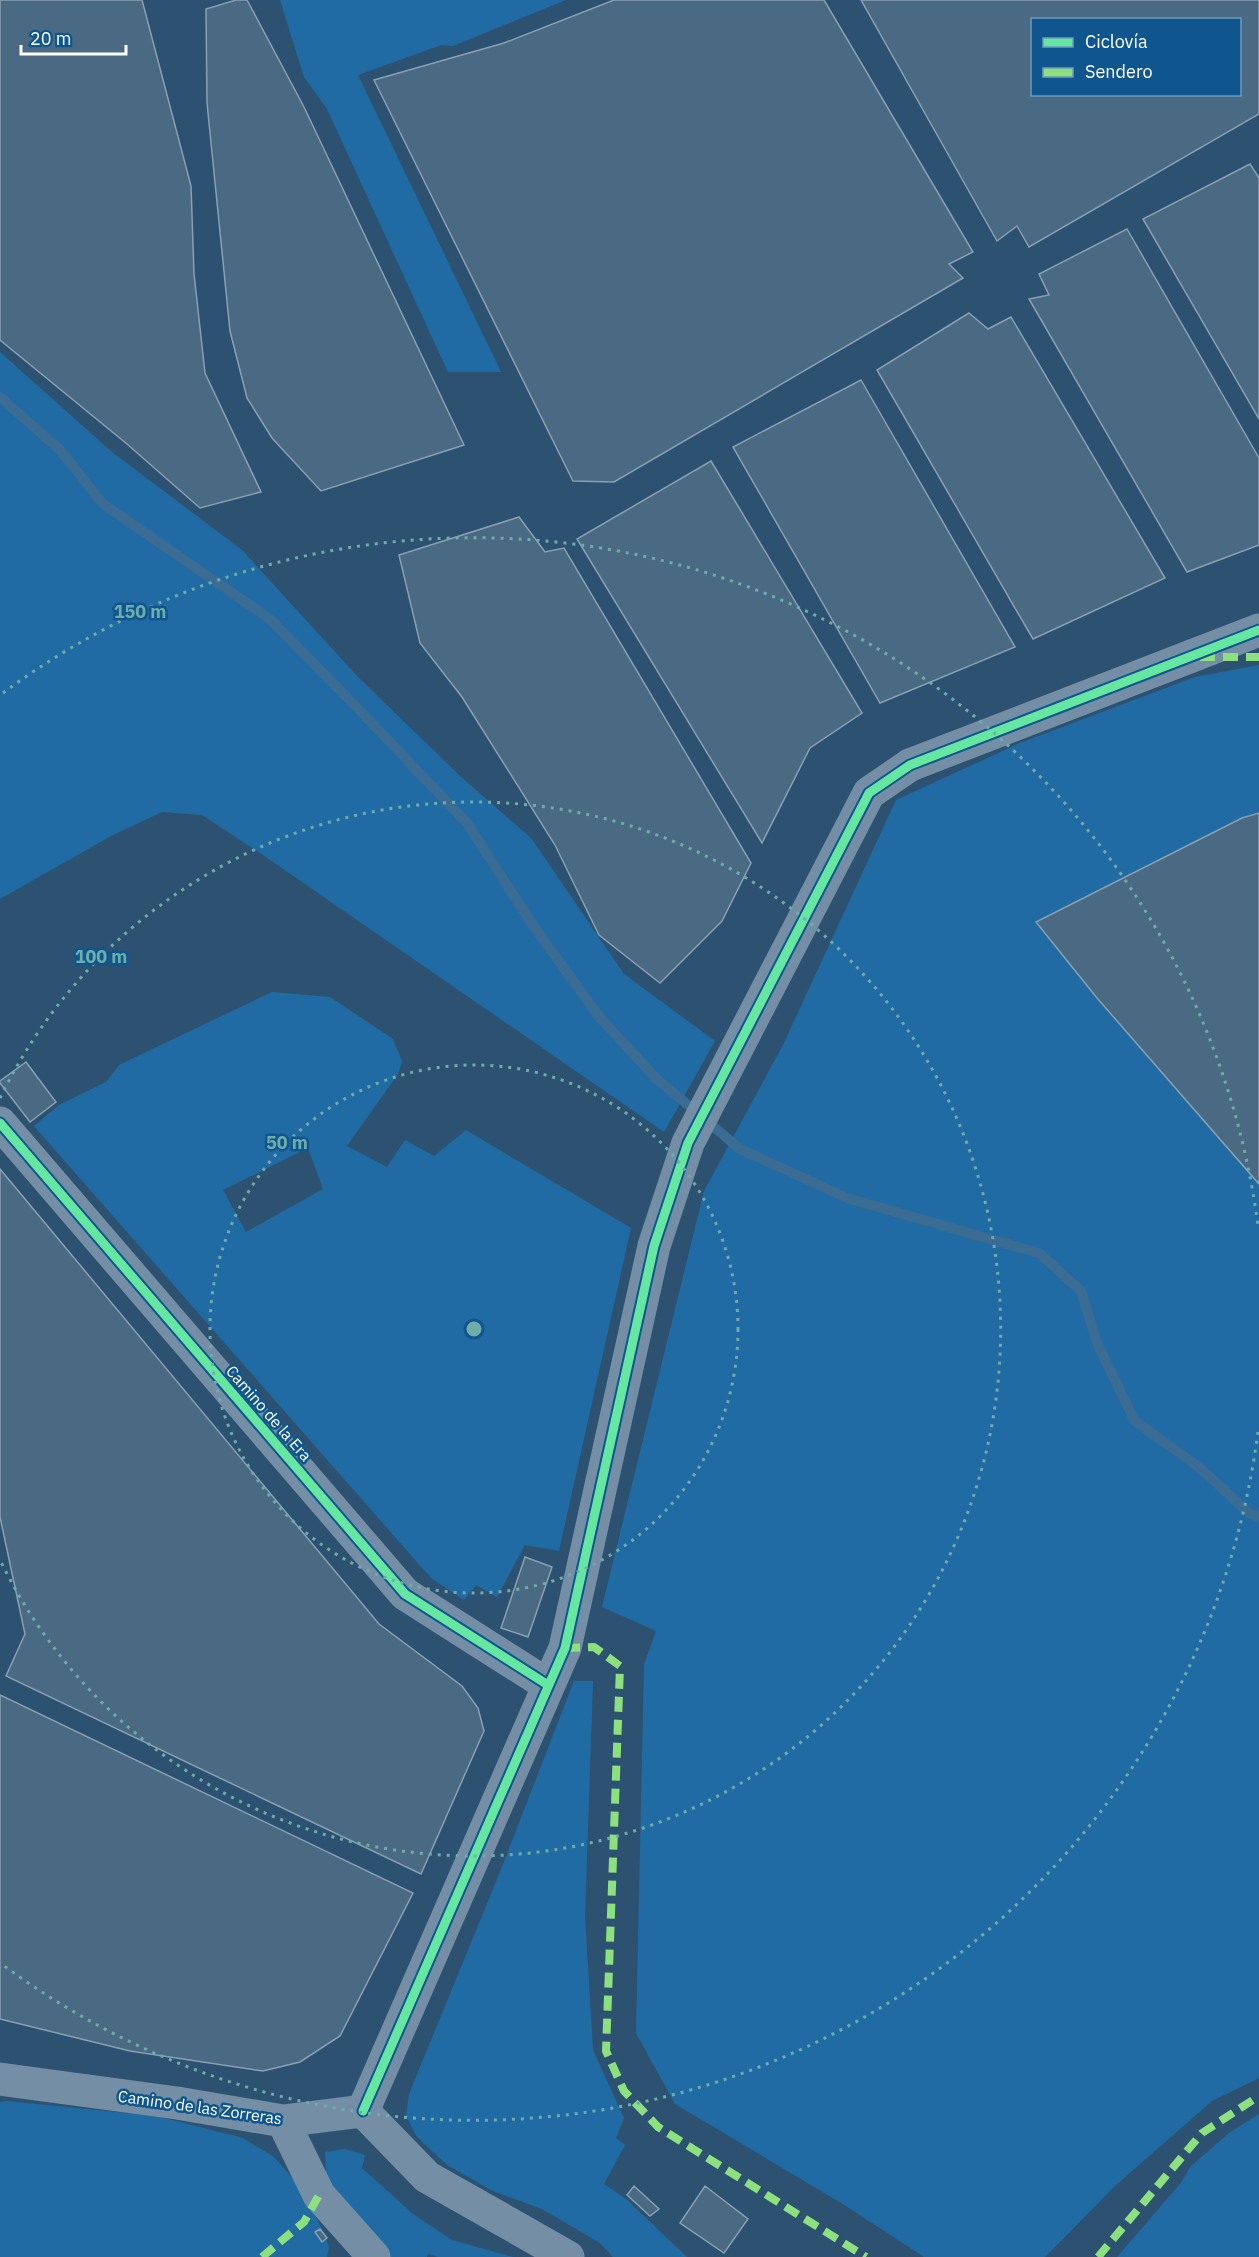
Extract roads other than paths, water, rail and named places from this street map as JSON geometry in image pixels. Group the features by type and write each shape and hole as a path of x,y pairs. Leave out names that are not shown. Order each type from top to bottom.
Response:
{"street":[{"path":"568,2257 427,2177 363,2111 565,1648 654,1246 688,1143 869,793 910,765 1259,630"},
{"name":"Camino de la Era","path":"0,1122 405,1594 548,1685"},
{"name":"Camino de las Zorreras","path":"0,2079 177,2103 283,2121 363,2111"},
{"path":"283,2121 319,2195 374,2257"}],"waterway":[{"path":"0,397 60,450 103,504 270,619 370,721 467,823 532,924 600,1018 657,1079 740,1149 847,1198 1039,1253 1081,1291 1097,1343 1135,1421 1200,1468 1249,1513 1259,1517"}]}
